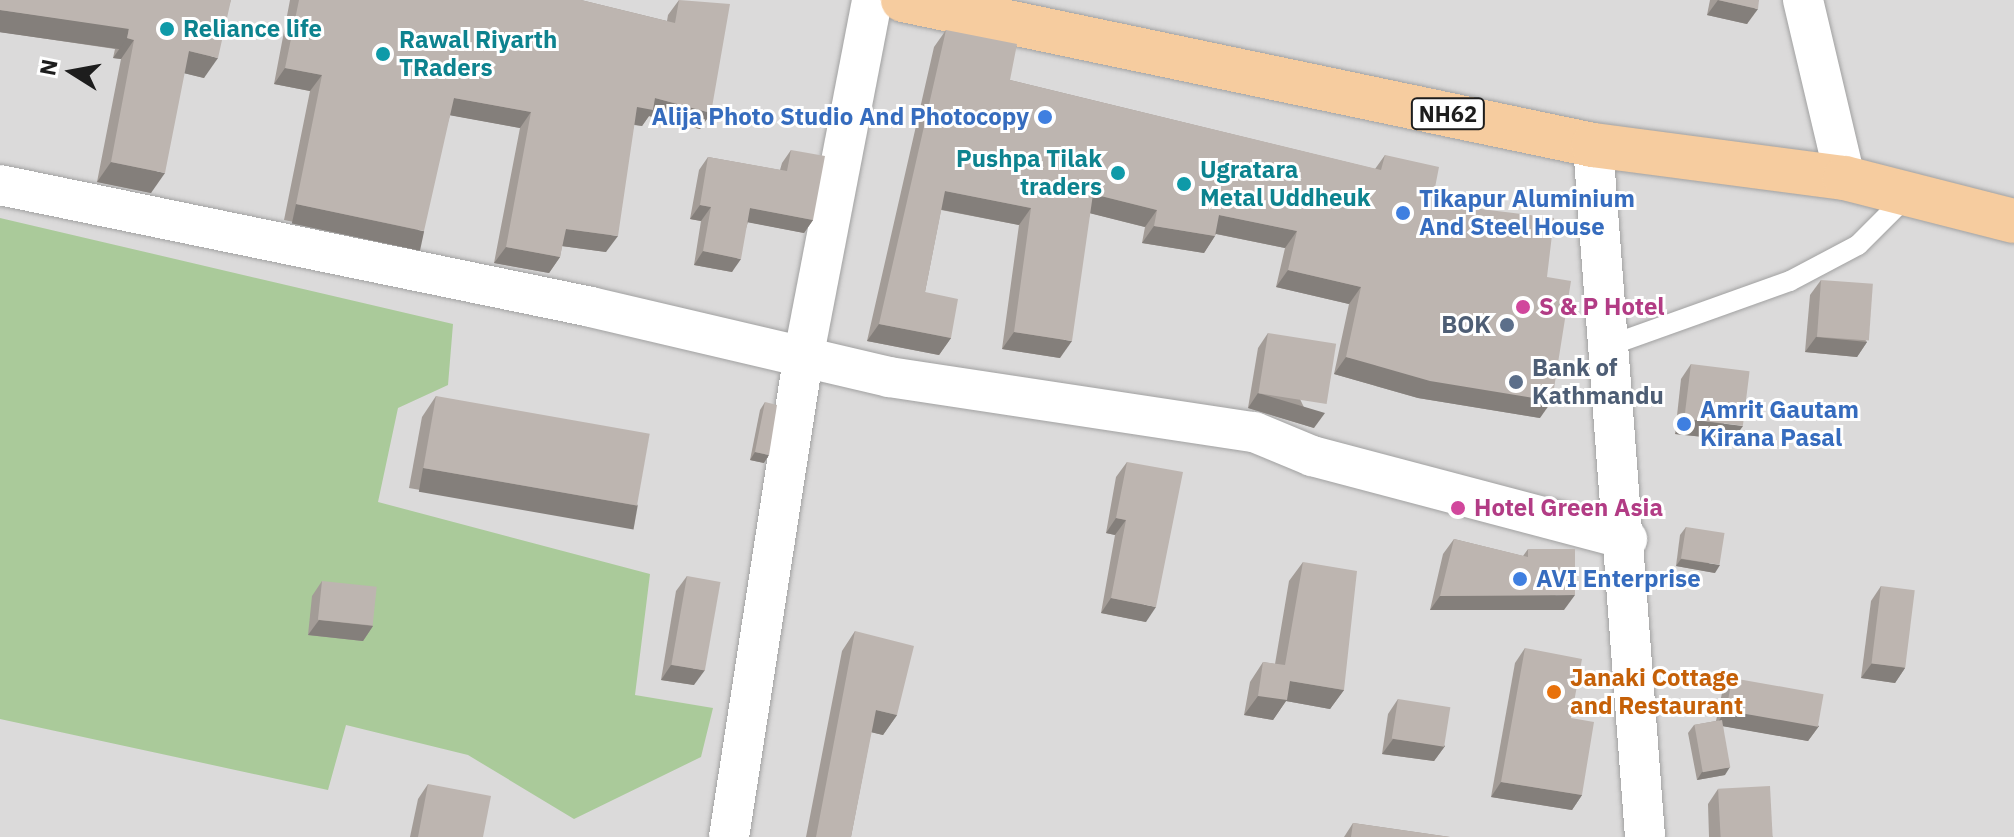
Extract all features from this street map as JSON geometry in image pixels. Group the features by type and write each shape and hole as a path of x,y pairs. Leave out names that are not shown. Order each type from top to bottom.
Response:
{"main road":[{"name":"NH62","path":"903,0 1593,145 1845,178 2004,219"}],"street":[{"path":"729,837 804,354 872,0"},
{"path":"1803,0 1845,178"},
{"path":"1593,145 1627,539 1645,837"},
{"path":"0,185 1013,401 1254,432 1312,456 1627,539"}],"lane":[{"path":"1611,345 1790,281 1858,245 1909,194"}],"shaded area":[{"path":"0,0 2014,0 2014,837 0,837"}],"green space":[{"path":"0,218 453,324 448,385 398,408 378,502 650,574 635,695 713,708 701,757 574,819 468,755 346,725 328,790 0,719"}],"building":[{"path":"0,0 231,0 218,58 189,51 165,173 111,162 134,40 127,38 129,29 0,10"},
{"path":"299,0 581,0 675,23 679,0 730,4 711,113 655,98 653,110 637,107 618,236 566,229 560,257 506,247 531,112 454,98 424,231 296,204 322,75 285,68"},
{"path":"1718,0 1759,0 1758,9"},
{"path":"946,30 1017,44 1010,80 1381,170 1385,155 1439,167 1432,203 1554,218 1547,277 1571,281 1552,401 1430,381 1346,357 1361,287 1288,270 1297,231 1219,215 1215,236 1154,226 1157,210 1093,194 1072,341 1014,332 1031,208 945,191 925,292 958,299 951,338 879,324"},
{"path":"791,150 825,156 813,220 750,208 741,259 703,251 711,207 700,205 708,157 787,171"},
{"path":"1821,280 1873,284 1869,340 1817,337"},
{"path":"1268,333 1336,344 1327,404 1258,393"},
{"path":"1691,364 1750,371 1743,426 1684,419"},
{"path":"436,396 650,434 637,506 423,468"},
{"path":"765,402 777,405 769,455 755,452"},
{"path":"1127,462 1183,472 1156,607 1111,598 1126,520 1116,518"},
{"path":"1686,527 1725,533 1720,565 1681,559"},
{"path":"1454,539 1528,557 1528,549 1575,549 1575,595 1440,596"},
{"path":"1303,562 1357,571 1344,690 1290,681 1287,700 1258,696 1263,662 1285,665"},
{"path":"687,576 720,582 705,671 671,665"},
{"path":"322,581 377,587 373,626 318,620"},
{"path":"1881,586 1915,590 1905,668 1871,663"},
{"path":"855,631 914,646 897,715 876,710 851,837 816,837"},
{"path":"1525,648 1582,659 1571,718 1594,722 1582,795 1501,782"},
{"path":"1732,678 1824,694 1818,727 1726,710"},
{"path":"1398,699 1450,707 1444,747 1392,739"},
{"path":"1722,720 1730,767 1703,772 1694,725"},
{"path":"428,784 491,796 483,837 418,837"},
{"path":"1770,786 1773,837 1721,837 1718,789"},
{"path":"1353,823 1450,837 1351,837"}],"place":[{"name":"Reliance life","path":"167,29"},
{"name":"Rawal Riyarth TRaders","path":"383,54"},
{"name":"Alija Photo Studio And Photocopy","path":"1045,117"},
{"name":"Pushpa Tilak traders","path":"1118,173"},
{"name":"Ugratara Metal Uddheuk","path":"1184,184"},
{"name":"Tikapur Aluminium And Steel House","path":"1403,213"},
{"name":"S & P Hotel","path":"1523,307"},
{"name":"BOK","path":"1507,325"},
{"name":"Bank of Kathmandu","path":"1516,382"},
{"name":"Amrit Gautam Kirana Pasal","path":"1684,424"},
{"name":"Hotel Green Asia","path":"1458,508"},
{"name":"AVI Enterprise","path":"1520,579"},
{"name":"Janaki Cottage and Restaurant","path":"1554,692"}]}
